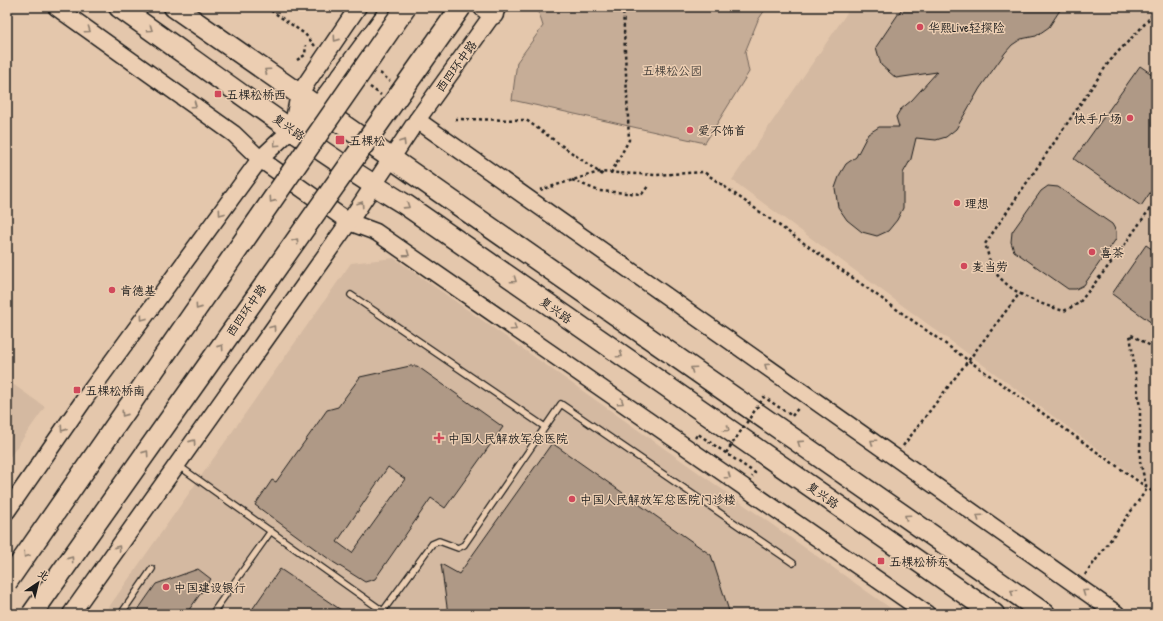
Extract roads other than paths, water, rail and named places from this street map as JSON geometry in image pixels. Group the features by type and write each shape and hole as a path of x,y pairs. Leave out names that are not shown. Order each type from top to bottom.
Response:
{"highway":[{"name":"复兴路","path":"119,7 374,186 406,205 994,614"},
{"path":"174,7 393,158 732,397 1045,614"},
{"path":"292,129 319,107 393,7"},
{"path":"7,582 406,7"},
{"name":"西四环中路","path":"32,614 460,7"}],"street":[{"path":"56,7 234,134 260,159 349,222 376,232 927,614"},
{"path":"7,511 86,397 260,159 292,129 299,94 358,7"},
{"name":"西四环中路","path":"349,222 492,9"},
{"path":"417,120 1117,614"},
{"path":"71,614 349,222"}],"lane":[{"path":"352,295 545,427"},
{"path":"177,465 385,612 432,544 439,541 458,548 464,545 561,404 793,563"},
{"path":"212,614 271,531"},
{"path":"121,614 152,570"}],"place":[{"name":"华熙Live轻探险","path":"920,27"},
{"name":"五棵松桥西","path":"218,94"},
{"name":"快手广场","path":"1130,118"},
{"name":"爱不饰首","path":"690,130"},
{"name":"五棵松","path":"340,140"},
{"name":"理想","path":"957,203"},
{"name":"喜茶","path":"1092,252"},
{"name":"麦当劳","path":"964,266"},
{"name":"肯德基","path":"112,290"},
{"name":"五棵松桥南","path":"77,390"},
{"name":"中国人民解放军总医院","path":"439,438"},
{"name":"中国人民解放军总医院门诊楼","path":"572,499"},
{"name":"五棵松桥东","path":"881,561"},
{"name":"中国建设银行","path":"166,587"}],"park label":[{"name":"五棵松公园","path":"672,70"}]}
